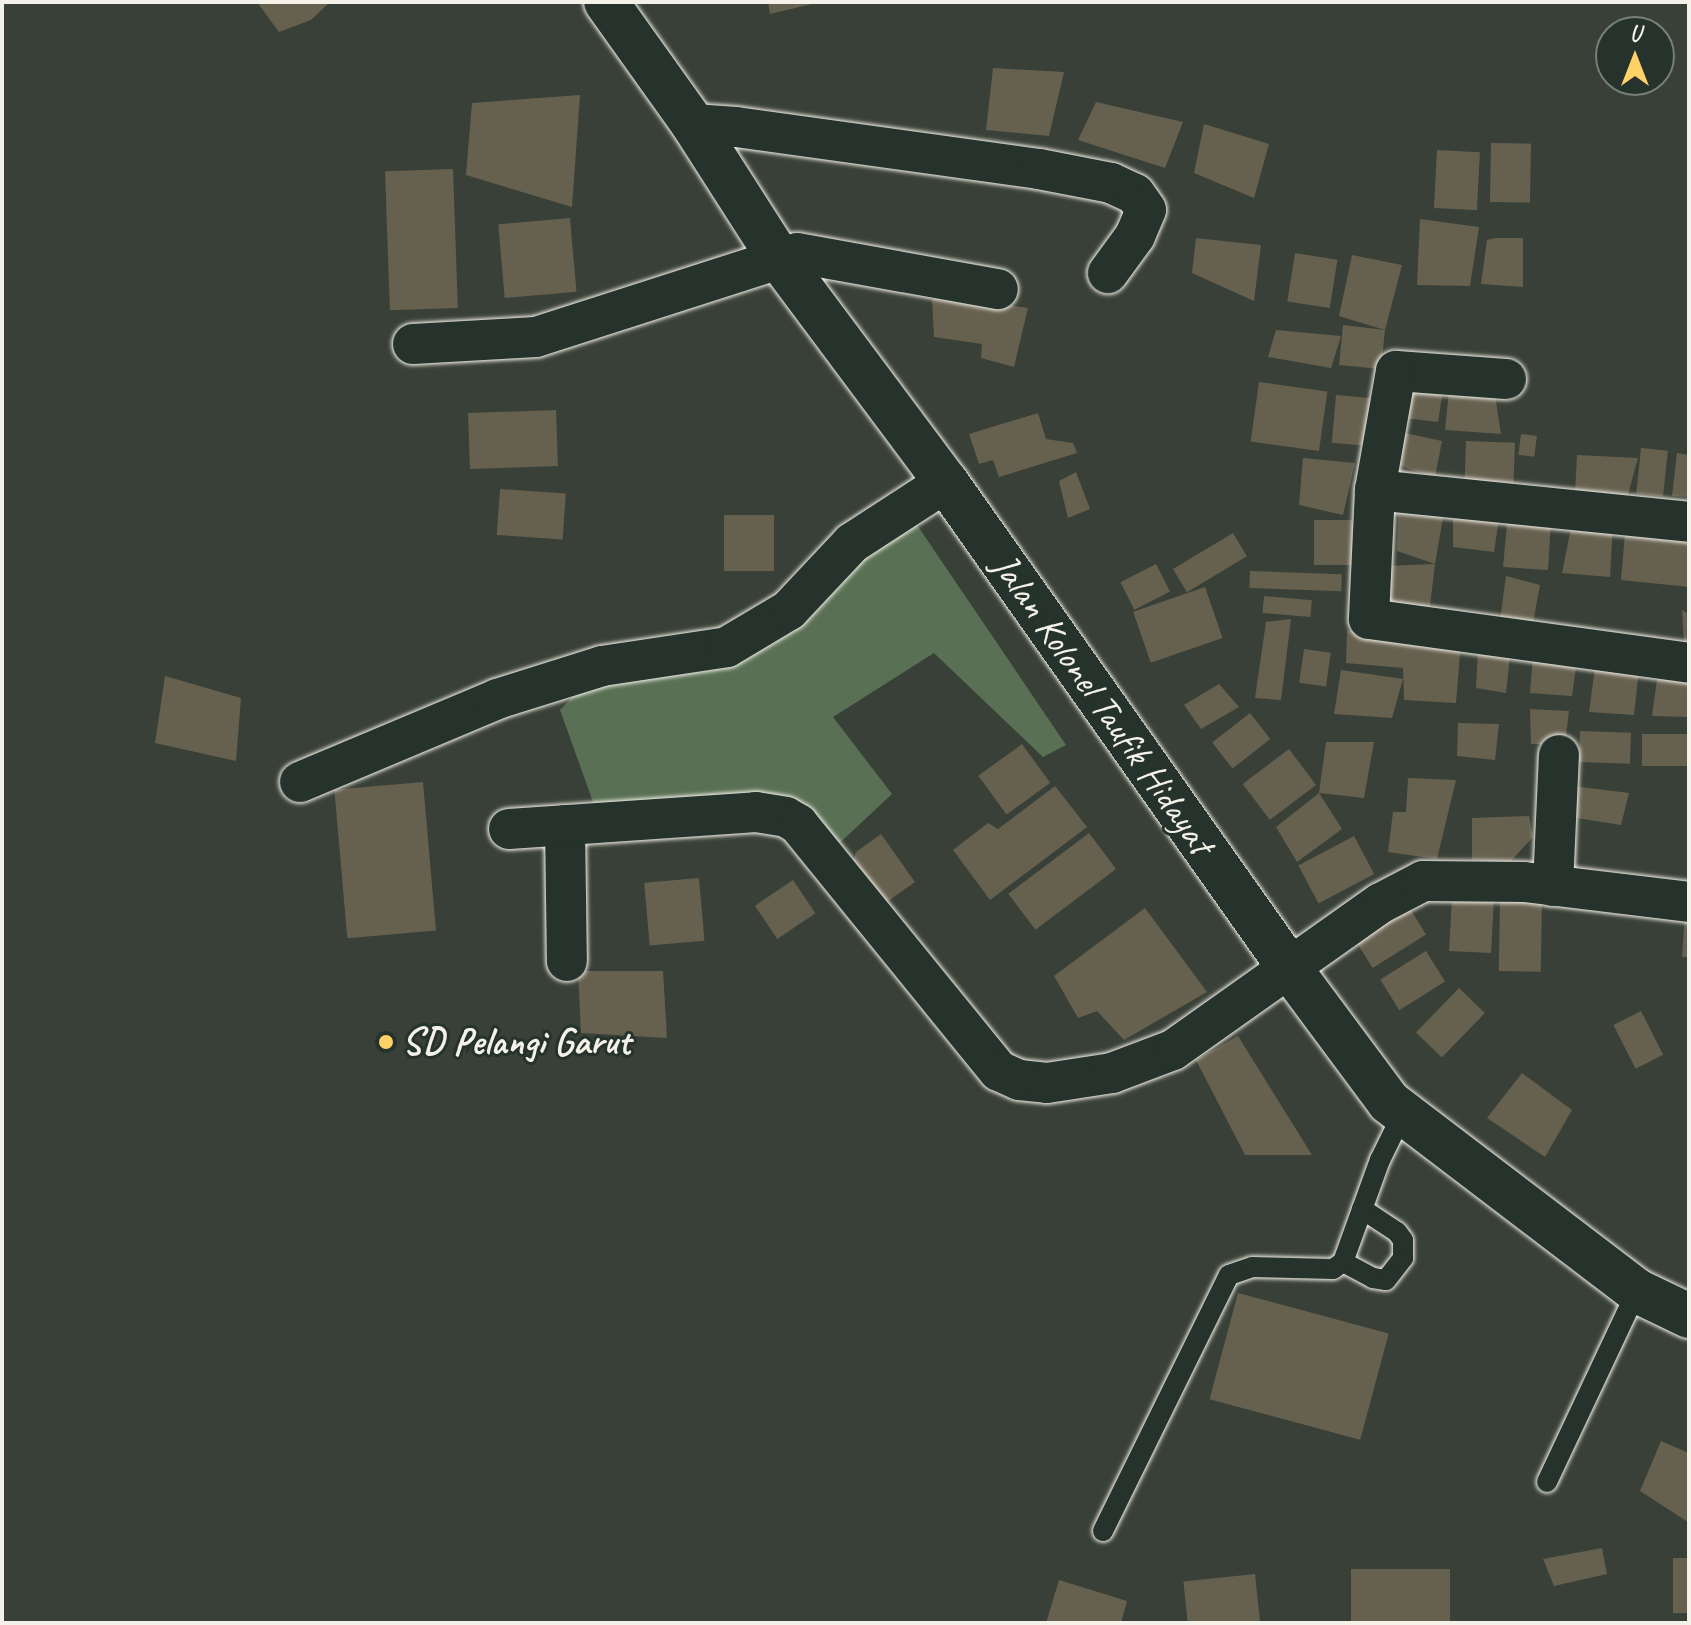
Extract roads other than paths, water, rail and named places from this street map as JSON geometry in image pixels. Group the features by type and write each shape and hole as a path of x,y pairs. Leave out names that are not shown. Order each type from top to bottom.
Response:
{"main road":[{"name":"Jalan Kolonel Taufik Hidayat","path":"606,2 693,124 778,257 946,482 1288,966 1389,1102 1637,1291 1689,1316"}],"street":[{"path":"693,124 736,127 1024,166 1111,183 1135,194 1146,210 1135,236 1108,273"},
{"path":"413,344 536,337 729,276 778,257 813,254 998,289"},
{"path":"1506,379 1396,371 1375,490 1369,619 1689,663"},
{"path":"300,782 497,699 602,666 727,647 789,610 852,543 946,482"},
{"path":"1375,490 1689,522"},
{"path":"1553,886 1559,755"},
{"path":"509,829 756,812 786,817 798,824 999,1071 1019,1080 1047,1083 1112,1073 1173,1050 1381,903 1423,881 1553,886 1689,902"},
{"path":"565,825 567,961"}],"lane":[{"path":"1103,1531 1229,1275 1252,1267 1333,1269 1343,1262 1380,1160 1403,1113"},
{"path":"1343,1262 1373,1278 1386,1280 1403,1258 1403,1240 1397,1232 1362,1209"},
{"path":"1547,1482 1637,1291"}],"place":[{"name":"SD Pelangi Garut","path":"386,1042"}]}
